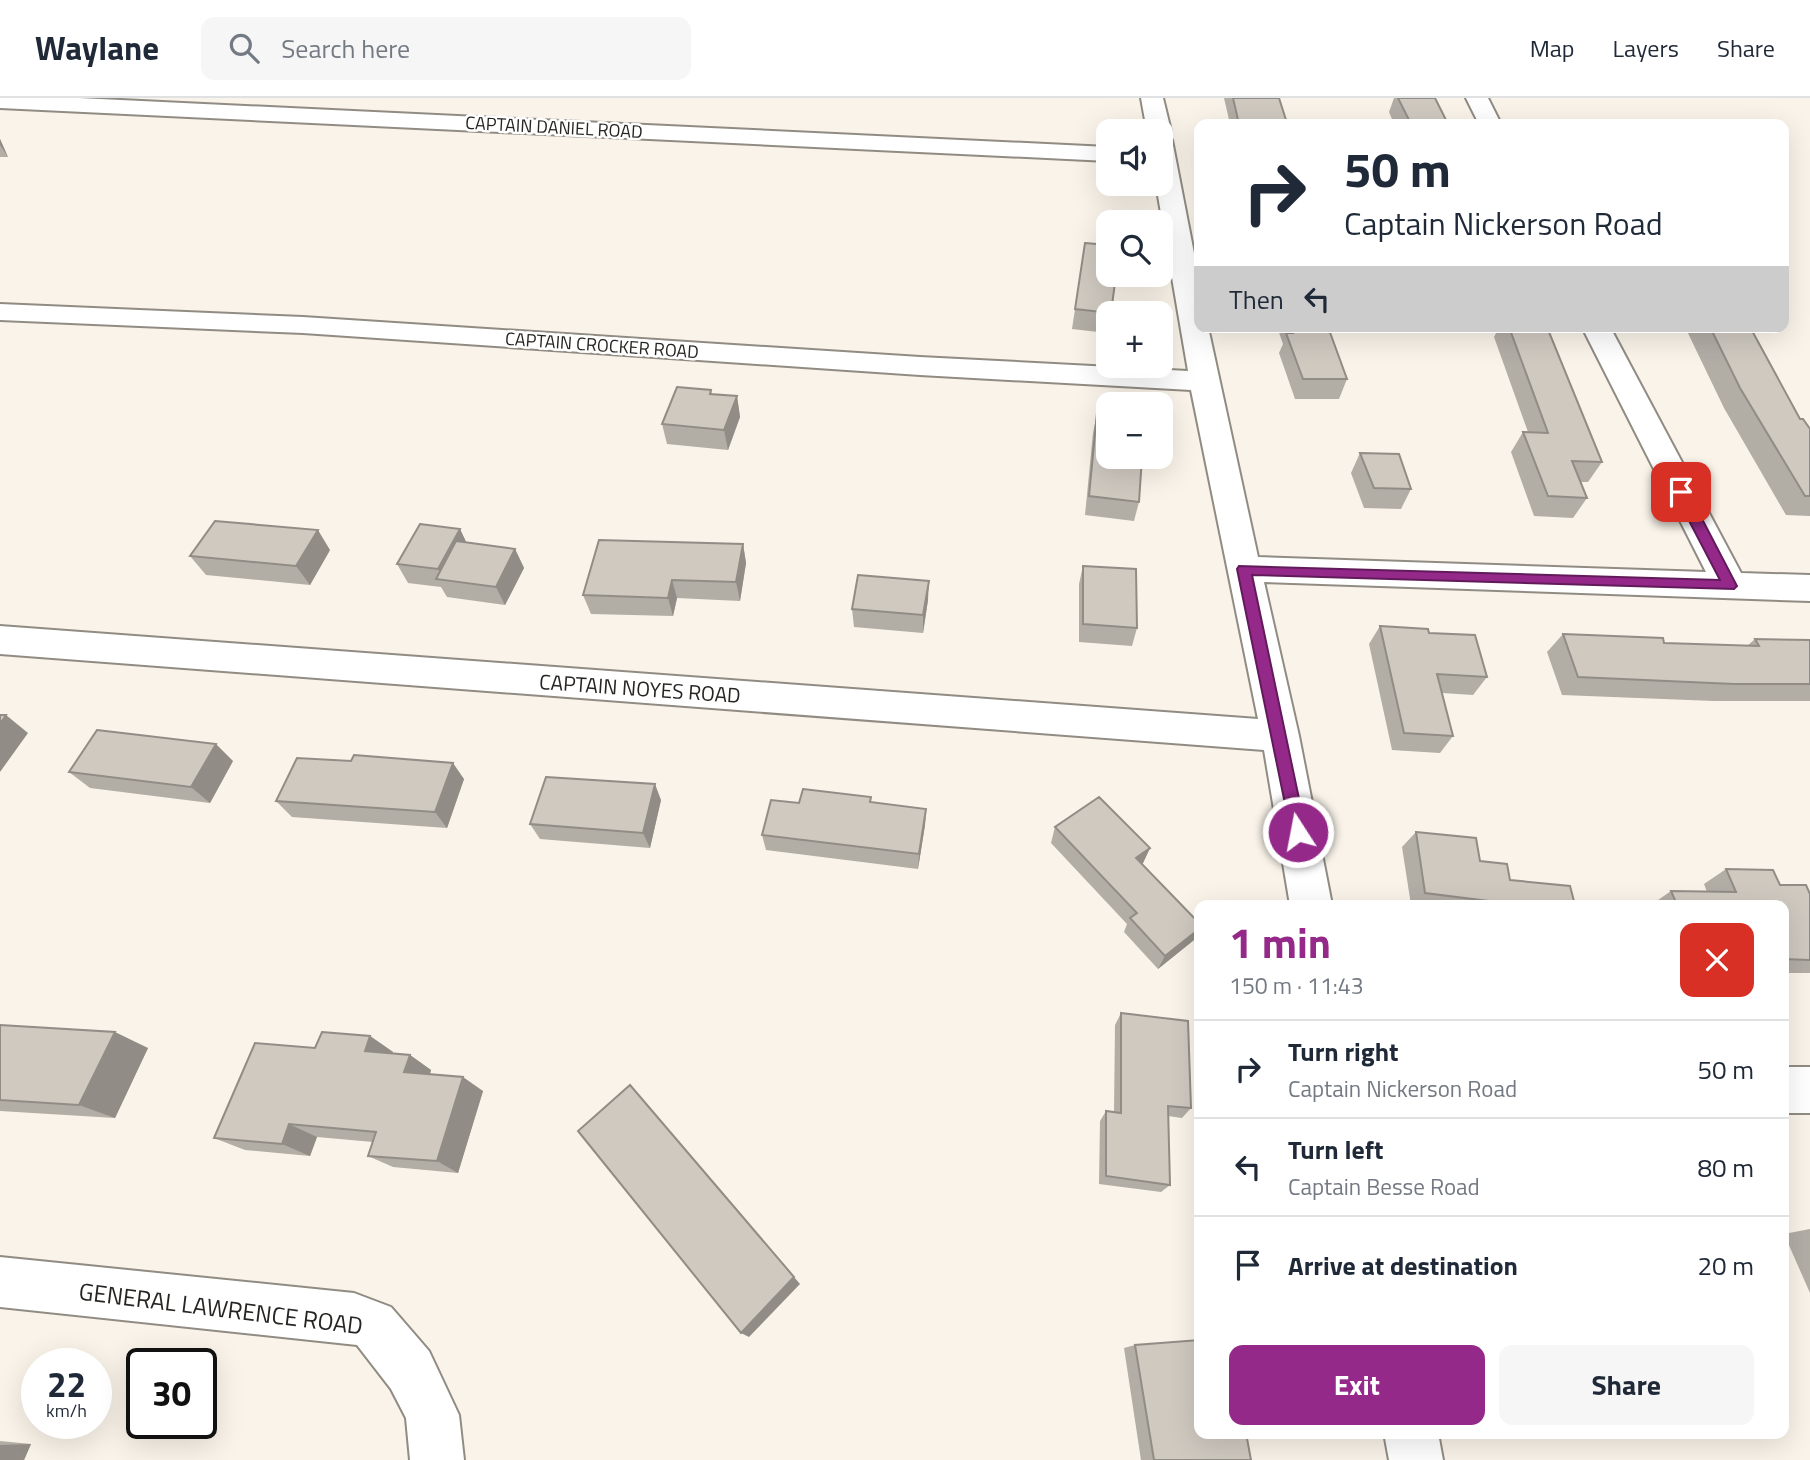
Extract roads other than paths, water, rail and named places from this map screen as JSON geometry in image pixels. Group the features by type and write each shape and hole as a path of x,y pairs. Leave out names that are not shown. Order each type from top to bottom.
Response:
{"street":[{"path":"1152,98 1156,119"},
{"path":"1476,98 1487,119"},
{"name":"CAPTAIN DANIEL ROAD","path":"0,101 1096,153"},
{"path":"1170,196 1194,326"},
{"name":"CAPTAIN CROCKER ROAD","path":"0,313 303,325 920,366 1204,381"},
{"path":"1195,333 1280,736 1310,900"},
{"path":"1599,333 1730,586"},
{"path":"1244,569 1810,588"},
{"name":"CAPTAIN NOYES ROAD","path":"0,640 1280,736"},
{"path":"1789,1090 1810,1090"},
{"name":"GENERAL LAWRENCE ROAD","path":"0,1282 341,1318 373,1325 410,1370 432,1415 437,1460"},
{"path":"1412,1439 1416,1460"}]}
